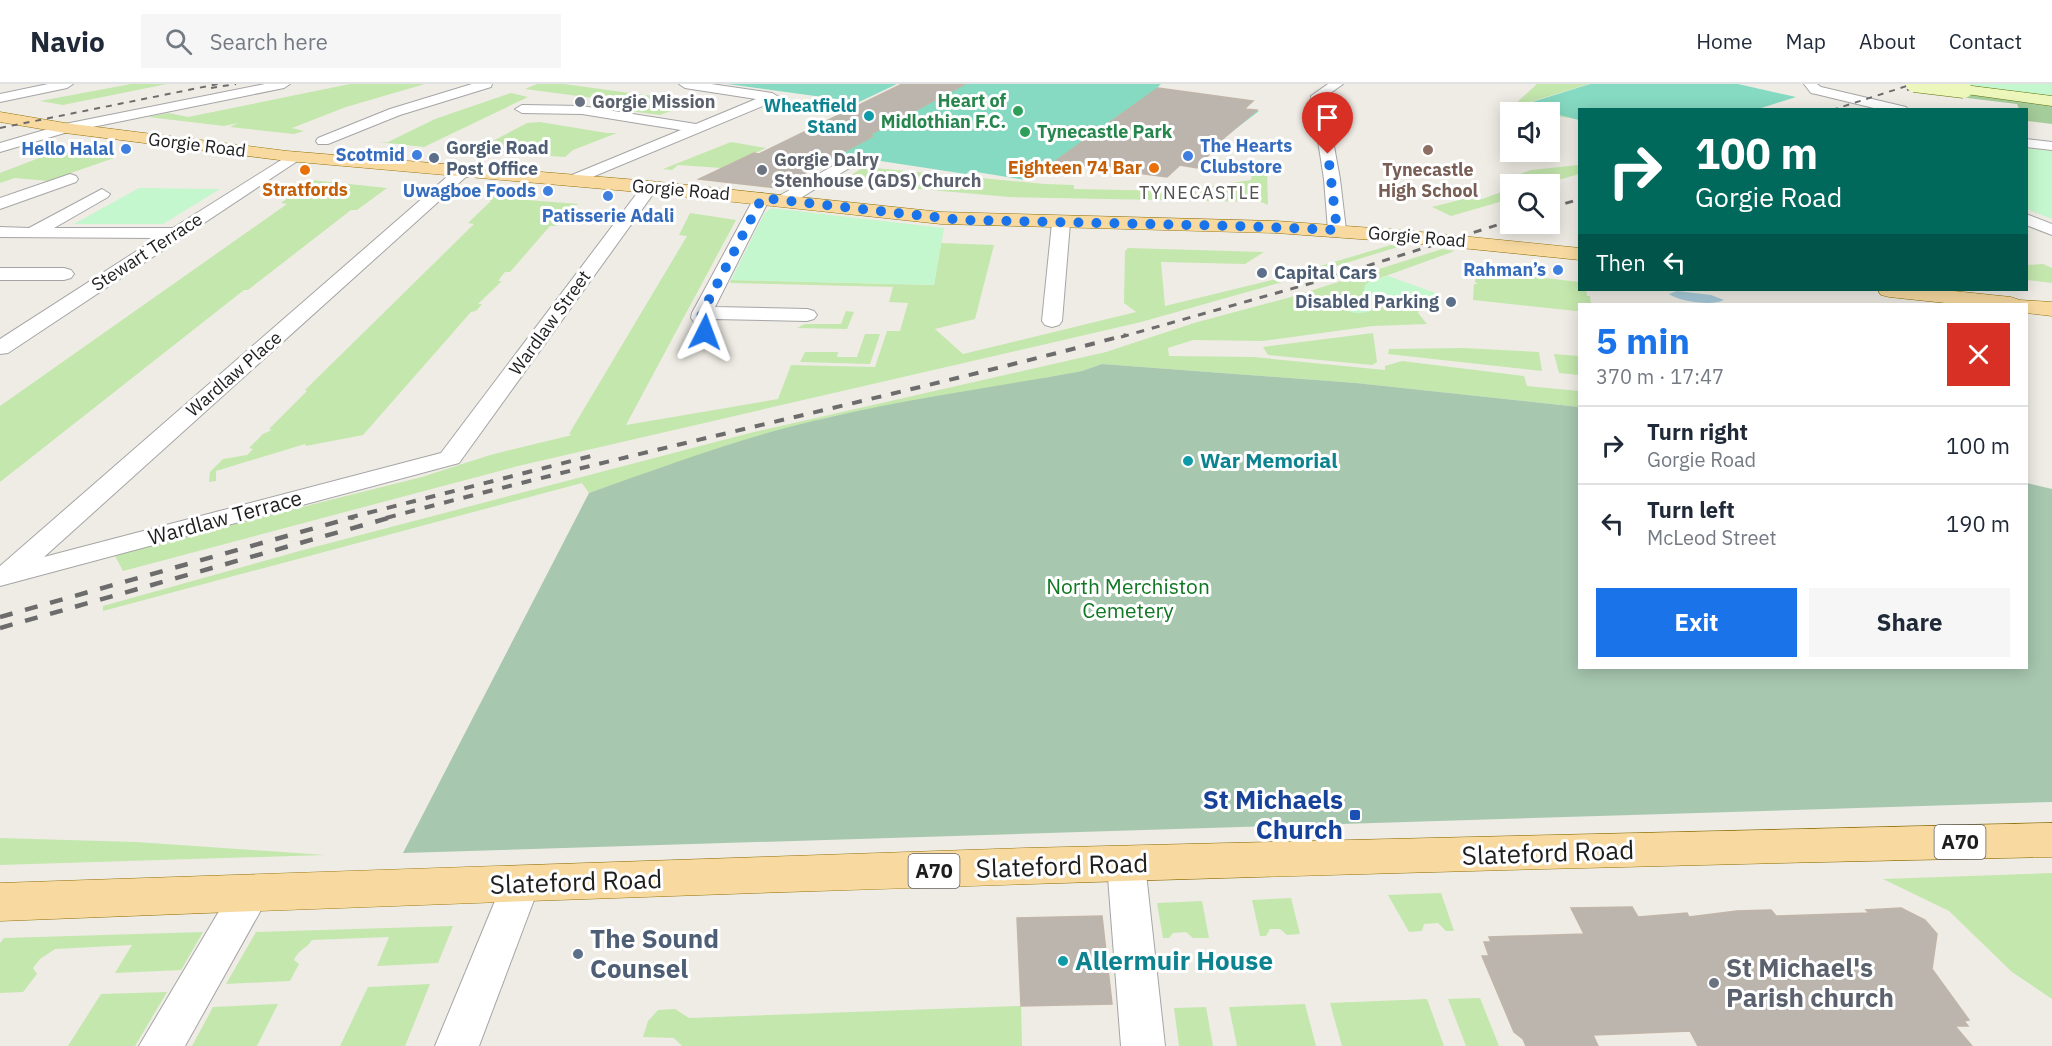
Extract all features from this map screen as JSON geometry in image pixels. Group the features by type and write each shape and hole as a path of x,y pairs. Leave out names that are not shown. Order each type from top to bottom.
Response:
{"main road":[{"name":"Gorgie Road","path":"0,117 65,128 294,157 650,187 961,220 1259,226 1337,230 1578,254"},
{"path":"1898,291 2002,303"},
{"path":"2028,306 2052,309"},
{"name":"Slateford Road","path":"2,904 251,892 1126,864 2050,840"}],"street":[{"path":"0,98 67,84"},
{"path":"0,148 65,128 284,84"},
{"path":"323,141 395,112 486,84"},
{"path":"573,180 772,97 685,84"},
{"path":"1337,84 1318,96 1332,179 1337,230"},
{"path":"1810,84 1816,90 1892,108"},
{"path":"1914,84 2052,101"},
{"path":"522,109 582,110 696,128"},
{"path":"2028,142 2052,146"},
{"name":"Stewart Terrace","path":"0,348 294,157"},
{"path":"783,201 851,161"},
{"name":"Wardlaw Place","path":"3,576 462,172"},
{"path":"0,204 70,179"},
{"name":"Wardlaw Street","path":"450,458 650,187"},
{"path":"32,233 102,195"},
{"path":"762,198 704,322 807,315"},
{"path":"2028,220 2052,230"},
{"path":"1052,321 1061,223"},
{"path":"0,232 176,233"},
{"path":"0,274 64,274"},
{"name":"Wardlaw Terrace","path":"3,576 450,458"},
{"path":"1126,864 1143,1046"},
{"path":"457,1046 521,884"},
{"path":"161,1046 251,892"}],"green space":[{"path":"131,84 167,84 63,105 40,101"},
{"path":"350,84 425,84 346,107 292,128 304,131 294,134 230,127 238,123 224,126 148,117 169,113 188,117"},
{"path":"537,84 564,84 696,102 660,115 629,111 639,106 630,105 619,109 603,107 616,101 525,89"},
{"path":"727,84 897,84 859,102"},
{"name":"Tynecastle Park","path":"902,84 1161,84 1157,88 1253,101 1245,109 1259,111 1225,137 1197,168 1180,165 1167,177 1054,162 1026,180 970,171 966,174 841,155 815,126"},
{"path":"1537,84 1589,84 1530,102 1517,102"},
{"path":"1590,84 1738,84 1796,97 1761,108 1578,108 1578,120 1560,115 1560,102 1532,102"},
{"path":"1944,84 2052,84 2052,99"},
{"path":"1930,89 2052,103 2052,124 2028,121 2028,108 2019,108 2017,104 1918,92"},
{"path":"511,93 528,97 424,147 379,142 388,142 435,119"},
{"path":"540,122 617,133 573,150 565,157 474,151 527,123"},
{"path":"731,142 766,148 721,168 678,165 672,170 663,169"},
{"path":"2028,148 2052,151 2052,219 2028,209"},
{"path":"57,151 114,158 48,181 15,178 0,183 0,173"},
{"path":"1578,165 1578,174 1560,179 1560,174 1520,174 1531,170"},
{"path":"864,167 1074,185 1074,189 1179,191 1251,180 1252,172 1267,172 1268,205 1261,202 1009,197 875,185 867,187 875,182 848,177"},
{"path":"311,180 387,188 357,210 351,210 248,290 244,290 0,482 0,406 287,204 281,203"},
{"path":"139,188 220,189 163,224 74,224"},
{"path":"1500,193 1500,202 1451,216 1432,207 1471,197 1479,200"},
{"path":"490,197 579,204 573,206 556,226 550,226 510,272 505,272 498,281 502,281 478,304 482,304 476,311 471,312 363,435 306,446 305,444 216,471 216,481 209,482 210,472 223,459 247,455 253,449 249,448 263,434 272,430 269,429 307,391 305,390 474,224 468,223 491,201 488,199"},
{"path":"771,208 944,228 934,285 731,280 764,214"},
{"path":"690,213 736,220 626,425 778,399 791,365 875,367 887,331 900,331 908,303 889,302 893,287 730,283 731,280 934,285 941,243 994,245 975,319 935,329 963,354 1136,312 1124,303 1125,251 1128,248 1264,252 1245,264 1161,262 1165,306 1280,278 1391,245 1398,247 1141,322 518,466 123,571 114,554 422,477 490,455 572,435 569,434 687,236 679,235"},
{"path":"1442,249 1455,251 1369,282 1363,296 1346,302 1351,312 1363,312 1399,301 1420,309 1418,313 1427,324 1373,326 1262,341 1193,340 1168,348 1169,356 1253,357 1385,370 1385,366 1402,361 1524,376 1527,386 1578,391 1578,407 1356,383 1102,364 1082,371 829,417 734,443 589,493 582,483 103,611 103,606 303,550 750,433 1106,352 1194,323 1291,297"},
{"path":"2043,264 2052,268 2052,283 2028,280 2028,265"},
{"path":"1476,270 1578,282 1578,291 1586,291 1591,303 1578,303 1578,311 1576,311 1473,300 1474,284 1478,284 1475,282"},
{"path":"1388,276 1436,293 1428,306 1408,298 1366,312 1351,312 1343,307 1342,304 1363,296 1365,285 1369,282"},
{"path":"846,311 854,312 847,329 797,328 805,324 841,324"},
{"path":"1373,333 1377,362 1372,365 1268,355 1263,347"},
{"path":"865,334 880,334 870,364 800,362 805,352 838,352 837,357 857,357"},
{"path":"1463,348 1539,352 1542,371 1388,354 1389,349"},
{"path":"1554,354 1578,356 1578,375 1559,373"},
{"name":"North Merchiston Cemetery","path":"1102,364 1356,383 1578,407 1578,669 2028,669 2028,483 2052,489 2052,802 403,853 589,493 723,446 805,423 908,401 1082,371"},
{"path":"0,838 136,842 325,855 0,865"},
{"path":"2052,873 2052,999 2012,972 1949,911 1883,879"},
{"path":"1441,893 1454,931 1446,931 1438,923 1424,924 1422,931 1409,932 1388,895"},
{"path":"1291,898 1300,934 1287,935 1280,929 1270,929 1266,936 1260,936 1252,900"},
{"path":"1202,901 1209,938 1193,938 1186,932 1173,933 1169,938 1163,938 1157,903"},
{"path":"453,926 438,963 377,966 389,937 312,940 294,960 299,964 290,981 226,984 256,932"},
{"path":"203,932 181,970 115,973 132,945 55,949 40,959 33,968 37,974 23,992 0,993 0,943 4,938"},
{"path":"430,984 405,1046 340,1046 368,987"},
{"path":"167,992 135,1046 68,1046 101,994"},
{"path":"1480,998 1499,1046 1466,1046 1448,999"},
{"path":"1427,999 1444,1046 1342,1046 1330,1003"},
{"path":"278,1004 257,1046 192,1046 213,1007"},
{"path":"1305,1004 1316,1046 1237,1046 1229,1007"},
{"path":"1021,1006 1022,1046 682,1046 674,1038 643,1037 648,1021 658,1010 675,1009 689,1018"},
{"path":"1206,1007 1213,1046 1179,1046 1174,1008"}],"water":[{"path":"1677,291 1711,295 1724,300 1712,303 1696,302 1669,294"}],"building":[{"path":"902,84 965,84 867,136 873,136 778,188 699,179 754,153 759,154"},
{"path":"1158,88 1253,101 1244,109 1257,110 1225,137 1197,168 1180,165 1167,177 1054,162"},
{"name":"St Michael's Parish church","path":"1632,907 1638,917 1687,913 1689,917 1737,911 1771,910 1776,916 1869,913 1866,910 1901,908 1925,920 1937,934 1932,969 1969,1020 1964,1021 1968,1026 1955,1026 1972,1046 1698,1046 1690,1031 1593,1035 1598,1046 1526,1046 1523,1039 1514,1032 1482,956 1489,956 1484,942 1491,942 1489,937 1584,934 1571,908"},
{"name":"Allermuir House","path":"1102,916 1112,1004 1021,1006 1017,918"}],"railway":[{"path":"0,128 218,84"},
{"path":"211,88 236,84"},
{"path":"1838,108 1913,84"},
{"path":"1907,90 1927,84"},
{"path":"1560,205 1578,200"},
{"path":"1121,337 1319,281 1500,224"},
{"path":"386,518 1126,335"},
{"path":"348,518 599,454"},
{"path":"0,617 354,517"},
{"path":"0,628 392,517"}],"place":[{"name":"Gorgie Mission","path":"580,102"},
{"name":"Heart of Midlothian F.C.","path":"1018,111"},
{"name":"Wheatfield Stand","path":"869,116"},
{"name":"Tynecastle Park","path":"1025,132"},
{"name":"Hello Halal","path":"126,149"},
{"name":"Tynecastle High School","path":"1428,150"},
{"name":"Scotmid","path":"417,155"},
{"name":"The Hearts Clubstore","path":"1188,156"},
{"name":"Gorgie Road Post Office","path":"434,158"},
{"name":"Eighteen 74 Bar","path":"1154,168"},
{"name":"Stratfords","path":"305,170"},
{"name":"Gorgie Dalry Stenhouse (GDS) Church","path":"762,170"},
{"name":"Uwagboe Foods","path":"548,191"},
{"name":"Patisserie Adali","path":"608,196"},
{"name":"Rahman’s","path":"1558,270"},
{"name":"Capital Cars","path":"1262,273"},
{"name":"Disabled Parking","path":"1451,302"},
{"name":"War Memorial","path":"1188,461"},
{"name":"St Michaels Church","path":"1355,815"},
{"name":"The Sound Counsel","path":"578,954"},
{"name":"Allermuir House","path":"1063,961"},
{"name":"St Michael's Parish church","path":"1714,983"}],"district":[{"name":"TYNECASTLE","path":"1200,193"}],"route":[{"path":"705,332 706,326 701,318 702,313 762,198 961,220 1337,230 1328,154"}]}
